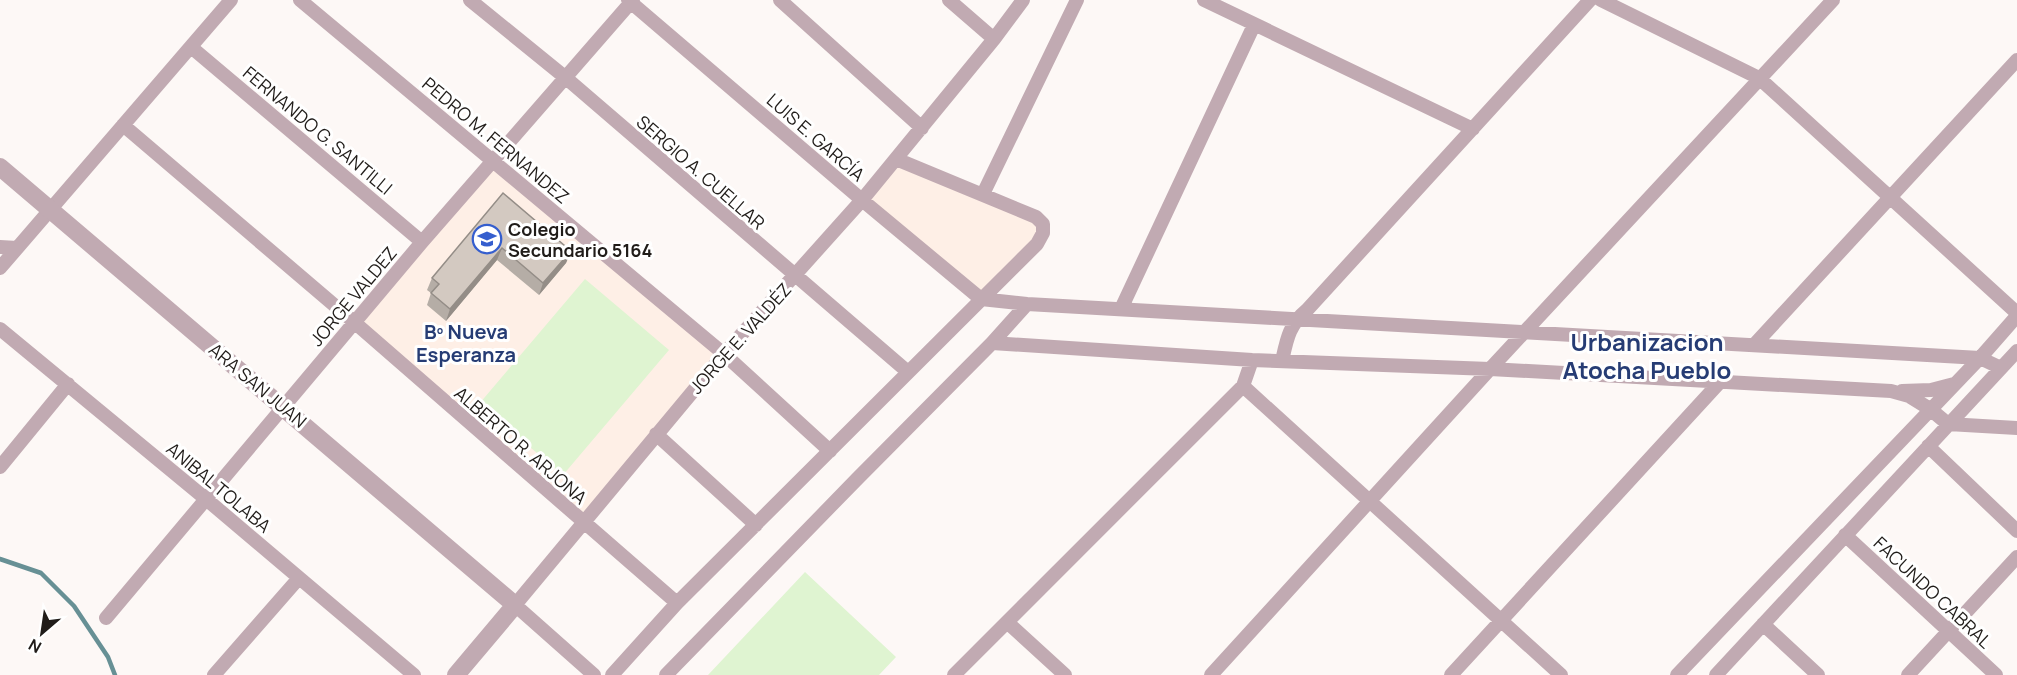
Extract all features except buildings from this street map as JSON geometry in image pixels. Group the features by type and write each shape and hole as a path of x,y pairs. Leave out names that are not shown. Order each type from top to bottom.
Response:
{"street":[{"path":"0,268 231,0"},
{"name":"PEDRO M. FERNANDEZ","path":"300,0 724,354 830,451"},
{"name":"SERGIO A. CUELLAR","path":"470,0 566,78 908,372"},
{"path":"780,0 922,128"},
{"path":"949,0 994,39"},
{"name":"JORGE E. VALDÉZ","path":"456,675 724,354 862,200 994,39 1023,0"},
{"path":"983,194 1077,0"},
{"path":"1204,0 1473,129"},
{"path":"1282,361 1287,336 1296,319 1307,310 1590,0"},
{"path":"1601,0 1759,78 2017,315 1980,358 1677,675"},
{"path":"1211,675 1524,332 1833,0"},
{"name":"JORGE VALDEZ","path":"106,618 422,242 631,1"},
{"name":"LUIS E. GARCÍA","path":"631,1 981,299"},
{"path":"1121,309 1254,25"},
{"name":"FERNANDO G. SANTILLI","path":"191,47 422,242"},
{"path":"1754,345 2017,60"},
{"name":"ALBERTO R. ARJONA","path":"123,125 677,603"},
{"path":"612,675 677,603 1037,244 1043,233 1043,224 1036,217 896,159"},
{"name":"ARA SAN JUAN","path":"0,167 515,605"},
{"path":"0,248 17,248"},
{"path":"981,299 1027,304 1980,358 2001,368"},
{"path":"666,675 992,343 1027,304"},
{"name":"ANIBAL TOLABA","path":"0,329 414,675"},
{"path":"992,343 1252,360 1490,369 1891,391 1931,390 1955,383"},
{"path":"1716,675 2017,351"},
{"path":"954,675 1243,386 1252,360"},
{"path":"1451,675 1719,383"},
{"path":"0,467 68,384"},
{"path":"1243,386 1561,675"},
{"path":"1891,391 1909,396 1930,408 1948,424 2017,428"},
{"path":"656,434 756,525"},
{"path":"1928,446 2017,531"},
{"name":"FACUNDO CABRAL","path":"1845,535 1996,675"},
{"path":"1908,675 2017,557"},
{"path":"214,675 299,578"},
{"path":"515,605 594,675"},
{"path":"1007,622 1065,675"},
{"path":"1763,624 1818,675"}],"shaded area":[{"path":"896,160 1035,218 1042,233 981,298 863,200"},
{"path":"493,164 721,355 583,521 357,323"}],"green space":[{"path":"585,279 669,350 563,475 479,404"},
{"path":"805,572 896,657 879,675 708,675"}],"waterway":[{"path":"0,559 41,573 74,606 108,657 115,675"}],"place":[{"name":"Colegio Secundario 5164","path":"487,239"}],"district":[{"name":"Bº Nueva Esperanza","path":"466,342"},
{"name":"Urbanizacion Atocha Pueblo","path":"1647,355"}]}
